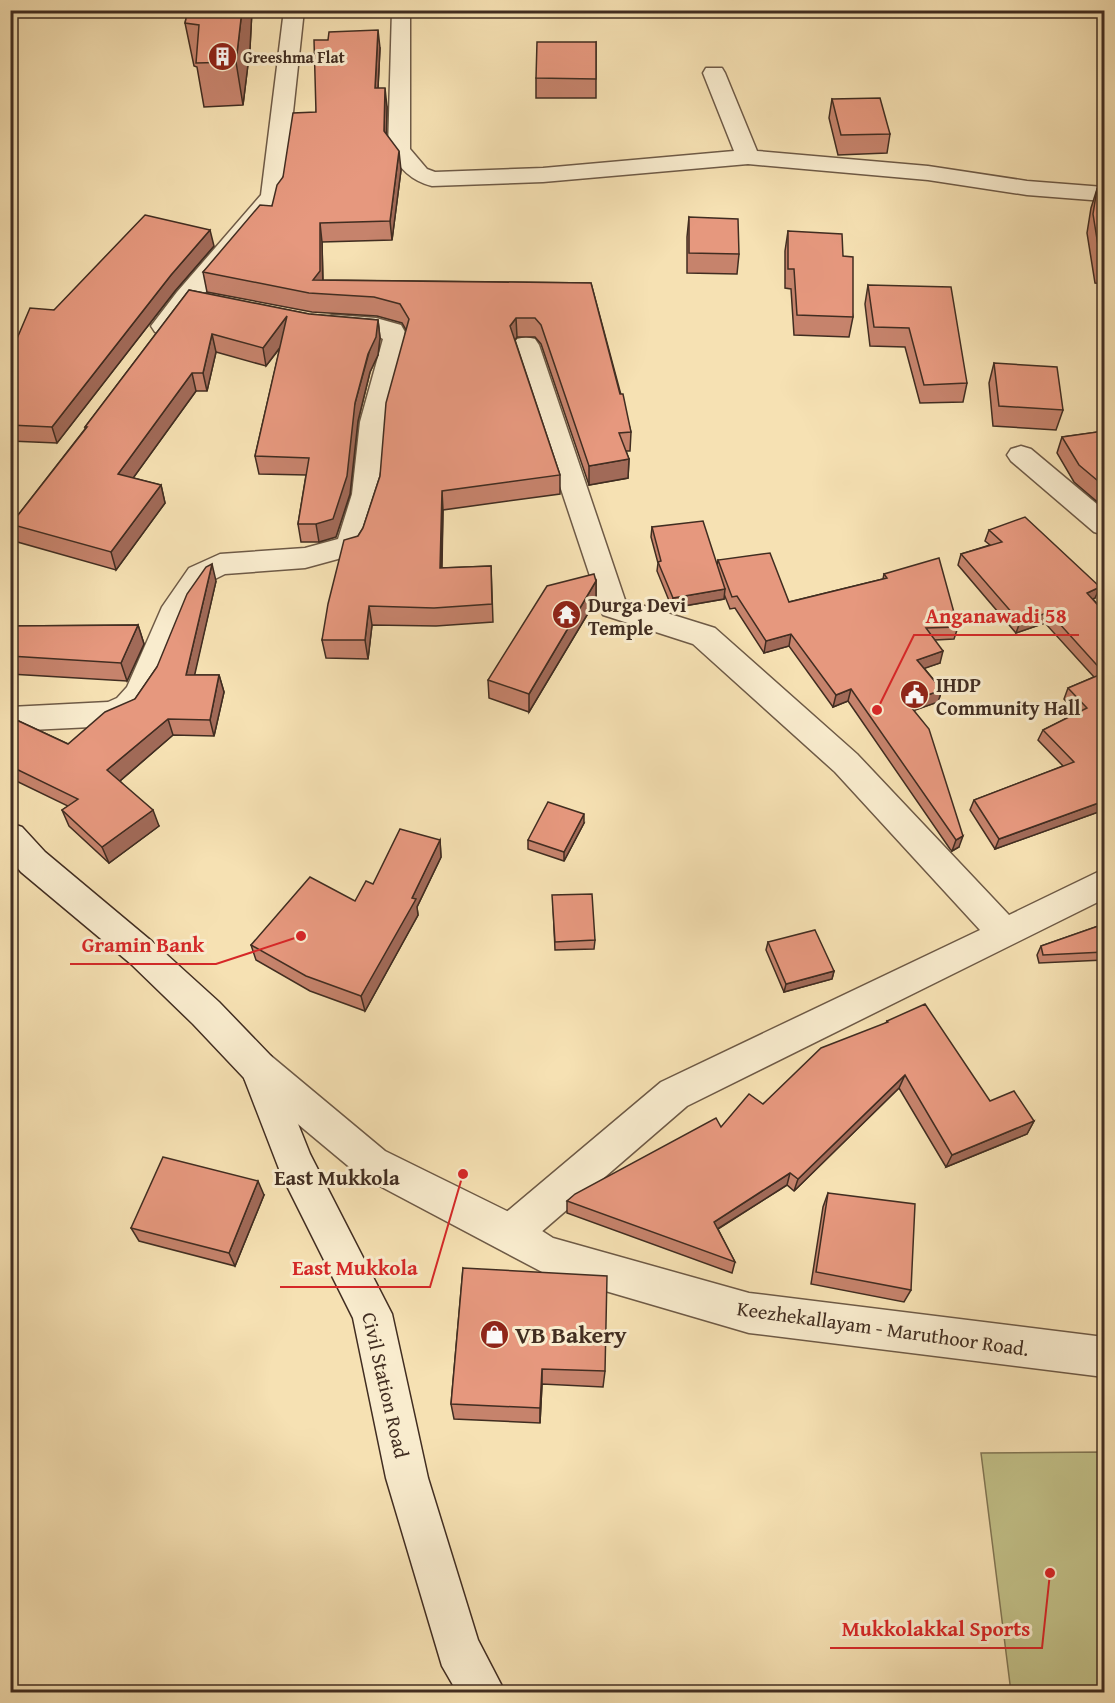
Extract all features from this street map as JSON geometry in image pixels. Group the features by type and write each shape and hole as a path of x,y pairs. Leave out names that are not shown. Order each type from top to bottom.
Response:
{"street":[{"path":"151,344 197,299 272,196 294,10"},
{"path":"400,13 399,150 418,174 432,179 543,175 748,158 928,172 1028,188 1104,194"},
{"path":"714,73 748,158"},
{"path":"10,719 112,714 128,706 139,693 177,607 199,575 220,564 305,558 350,546 366,494 373,422 396,339 392,331 376,326 312,322"},
{"path":"526,345 613,607 704,636 846,764 1005,934"},
{"path":"1021,455 1104,525"},
{"name":"Civil Station Road","path":"10,836 33,862 142,954 206,1013 258,1068 294,1162 372,1314 407,1478 458,1650 482,1692"},
{"path":"511,1233 674,1094 1104,884"},
{"name":"Keezhekallayam - Maruthoor Road.","path":"258,1068 372,1163 511,1233 544,1254 749,1312 1104,1357"}],"shaded area":[{"path":"1104,1452 1104,1692 1011,1692 981,1453"}],"building":[{"path":"188,10 242,10 236,62 196,63 199,25 185,23"},
{"path":"378,30 375,88 385,88 384,131 399,151 390,221 320,223 320,271 313,280 591,283 620,394 623,394 631,432 619,433 629,459 589,466 541,325 535,318 516,318 510,326 560,475 442,491 440,568 491,566 492,604 434,608 369,606 365,640 322,640 328,604 344,540 358,536 363,528 380,476 386,403 409,319 400,304 374,297 309,293 203,272 260,205 272,206 277,185 283,177 293,113 316,112 314,40 328,40 329,32"},
{"path":"537,42 596,42 596,79 536,78"},
{"path":"880,98 890,134 841,135 832,99"},
{"path":"1097,189 1104,190 1104,264 1101,264 1093,214"},
{"path":"145,215 210,230 171,275 52,427 10,425 10,355 30,308 54,310"},
{"path":"689,217 738,219 739,254 689,253"},
{"path":"788,231 842,234 843,256 853,257 853,317 797,315 794,269 788,269"},
{"path":"868,285 951,287 967,383 924,385 909,328 874,327"},
{"path":"189,290 309,314 378,320 376,337 368,354 355,403 347,476 333,519 316,524 298,524 309,458 255,456 287,316 263,348 212,334 203,373 192,373 118,474 161,485 111,552 10,524 10,521 15,519 87,427 85,427"},
{"path":"994,363 1057,367 1063,410 999,406"},
{"path":"1104,431 1104,486 1079,465 1062,437"},
{"path":"1025,517 1100,587 1087,593 1104,612 1104,673 1049,612 1020,622 961,554 1002,542 989,530"},
{"path":"703,521 725,589 673,598 658,562 661,561 652,527"},
{"path":"770,553 789,602 887,578 884,574 939,558 958,627 926,628 943,651 917,660 942,690 907,702 929,729 963,836 956,840 851,689 836,695 791,634 766,641 737,596 732,597 718,560"},
{"path":"212,564 186,675 219,675 210,720 168,719 107,770 153,810 102,847 62,810 78,799 10,766 10,717 68,744 105,712 135,699 157,667 187,594 206,567"},
{"path":"594,574 596,581 529,694 488,680 547,586"},
{"path":"138,625 121,663 10,656 10,626"},
{"path":"1104,673 1104,801 999,839 974,800 1074,762 1043,730 1087,708 1068,688"},
{"path":"548,802 584,814 564,852 528,840"},
{"path":"400,829 440,840 412,898 416,899 361,996 306,976 251,945 310,877 355,901 366,881 373,884"},
{"path":"592,894 595,940 555,942 552,895"},
{"path":"1104,924 1104,952 1043,955 1041,946"},
{"path":"815,930 834,971 786,984 768,942"},
{"path":"925,1004 990,1101 1014,1091 1034,1121 952,1155 905,1075 798,1179 790,1173 714,1222 735,1262 567,1201 575,1194 716,1118 721,1127 749,1094 763,1104 821,1048 888,1022"},
{"path":"163,1157 258,1181 229,1253 131,1228"},
{"path":"828,1193 915,1204 911,1290 816,1272"},
{"path":"463,1268 607,1276 605,1371 542,1369 540,1408 451,1404"}],"place":[{"name":"Greeshma Flat","path":"222,57"},
{"name":"Durga Devi Temple","path":"567,615"},
{"name":"IHDP Community Hall","path":"915,695"},
{"name":"Anganawadi 58","path":"877,710"},
{"name":"Gramin Bank","path":"301,936"},
{"name":"East Mukkola","path":"463,1174"},
{"name":"VB Bakery","path":"494,1334"},
{"name":"Mukkolakkal Sports","path":"1050,1573"}],"district":[{"name":"East Mukkola","path":"337,1177"}]}
